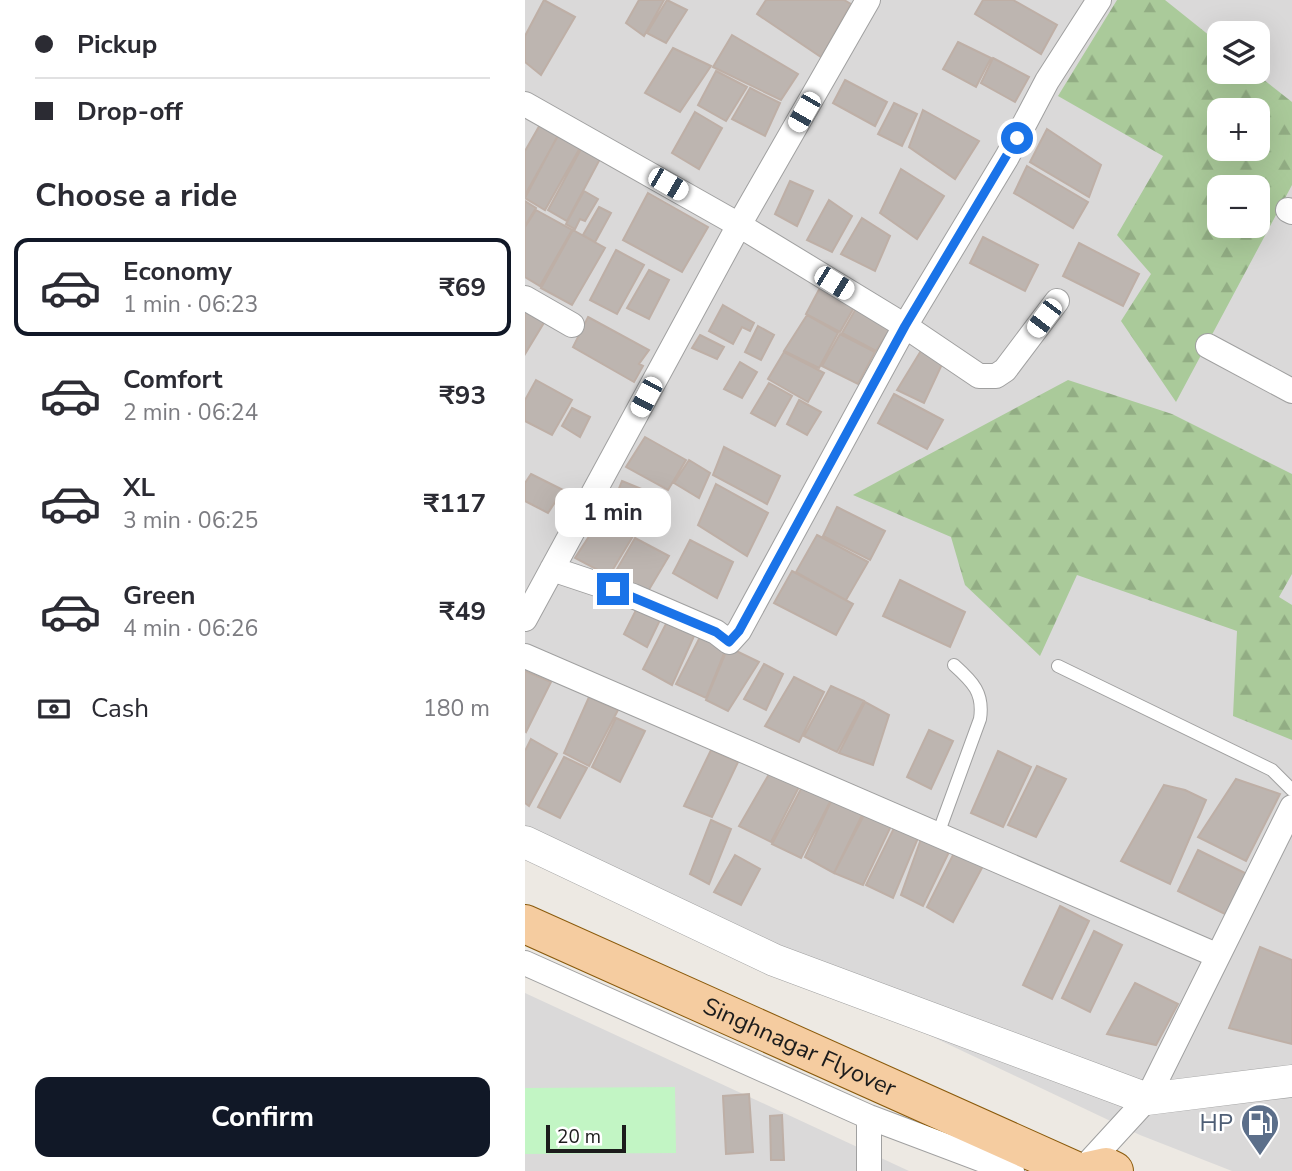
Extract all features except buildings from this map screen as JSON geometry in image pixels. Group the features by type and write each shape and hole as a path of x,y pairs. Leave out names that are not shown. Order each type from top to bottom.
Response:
{"main road":[{"name":"Singhnagar Flyover","path":"525,923 1075,1168"},
{"path":"1075,1168 1106,1167 1114,1171"}],"street":[{"path":"525,620 739,225 868,0"},
{"path":"552,569 633,596 716,632 729,642 739,631 905,326 1007,157 1047,81 1099,0"},
{"path":"525,104 739,225 905,326 979,376 996,376 1006,370 1057,300"},
{"path":"525,298 572,325"},
{"path":"1207,345 1292,391"},
{"path":"525,656 1216,955"},
{"path":"1075,1168 1147,1099 1216,955 1292,807"},
{"path":"525,842 774,960 1147,1099 1292,1081"},
{"path":"525,963 869,1117 1012,1171"},
{"path":"869,1117 869,1171"}],"lane":[{"path":"938,834 983,704 980,692 973,682 954,665"},
{"path":"1058,666 1272,770 1292,790"}],"shaded area":[{"path":"525,0 1292,0 1292,1171 1232,1171 1140,1135 525,844"},
{"path":"525,993 909,1171 525,1171"}],"green space":[{"path":"1117,0 1165,0 1207,34 1207,84 1269,84 1292,102 1292,185 1270,226 1270,175 1207,175 1207,238 1264,238 1176,402 1121,321 1151,274 1117,235 1163,156 1058,96"},
{"path":"1068,380 1172,414 1292,474 1292,574 1279,597 1292,605 1292,740 1233,716 1237,631 1077,575 1040,656 965,585 951,537 853,495"},
{"path":"675,1087 676,1153 525,1154 525,1088"}],"place":[{"name":"HP","path":"1260,1157"}],"route":[{"path":"613,589 716,632 729,642 739,631 905,326 1017,138"}]}
